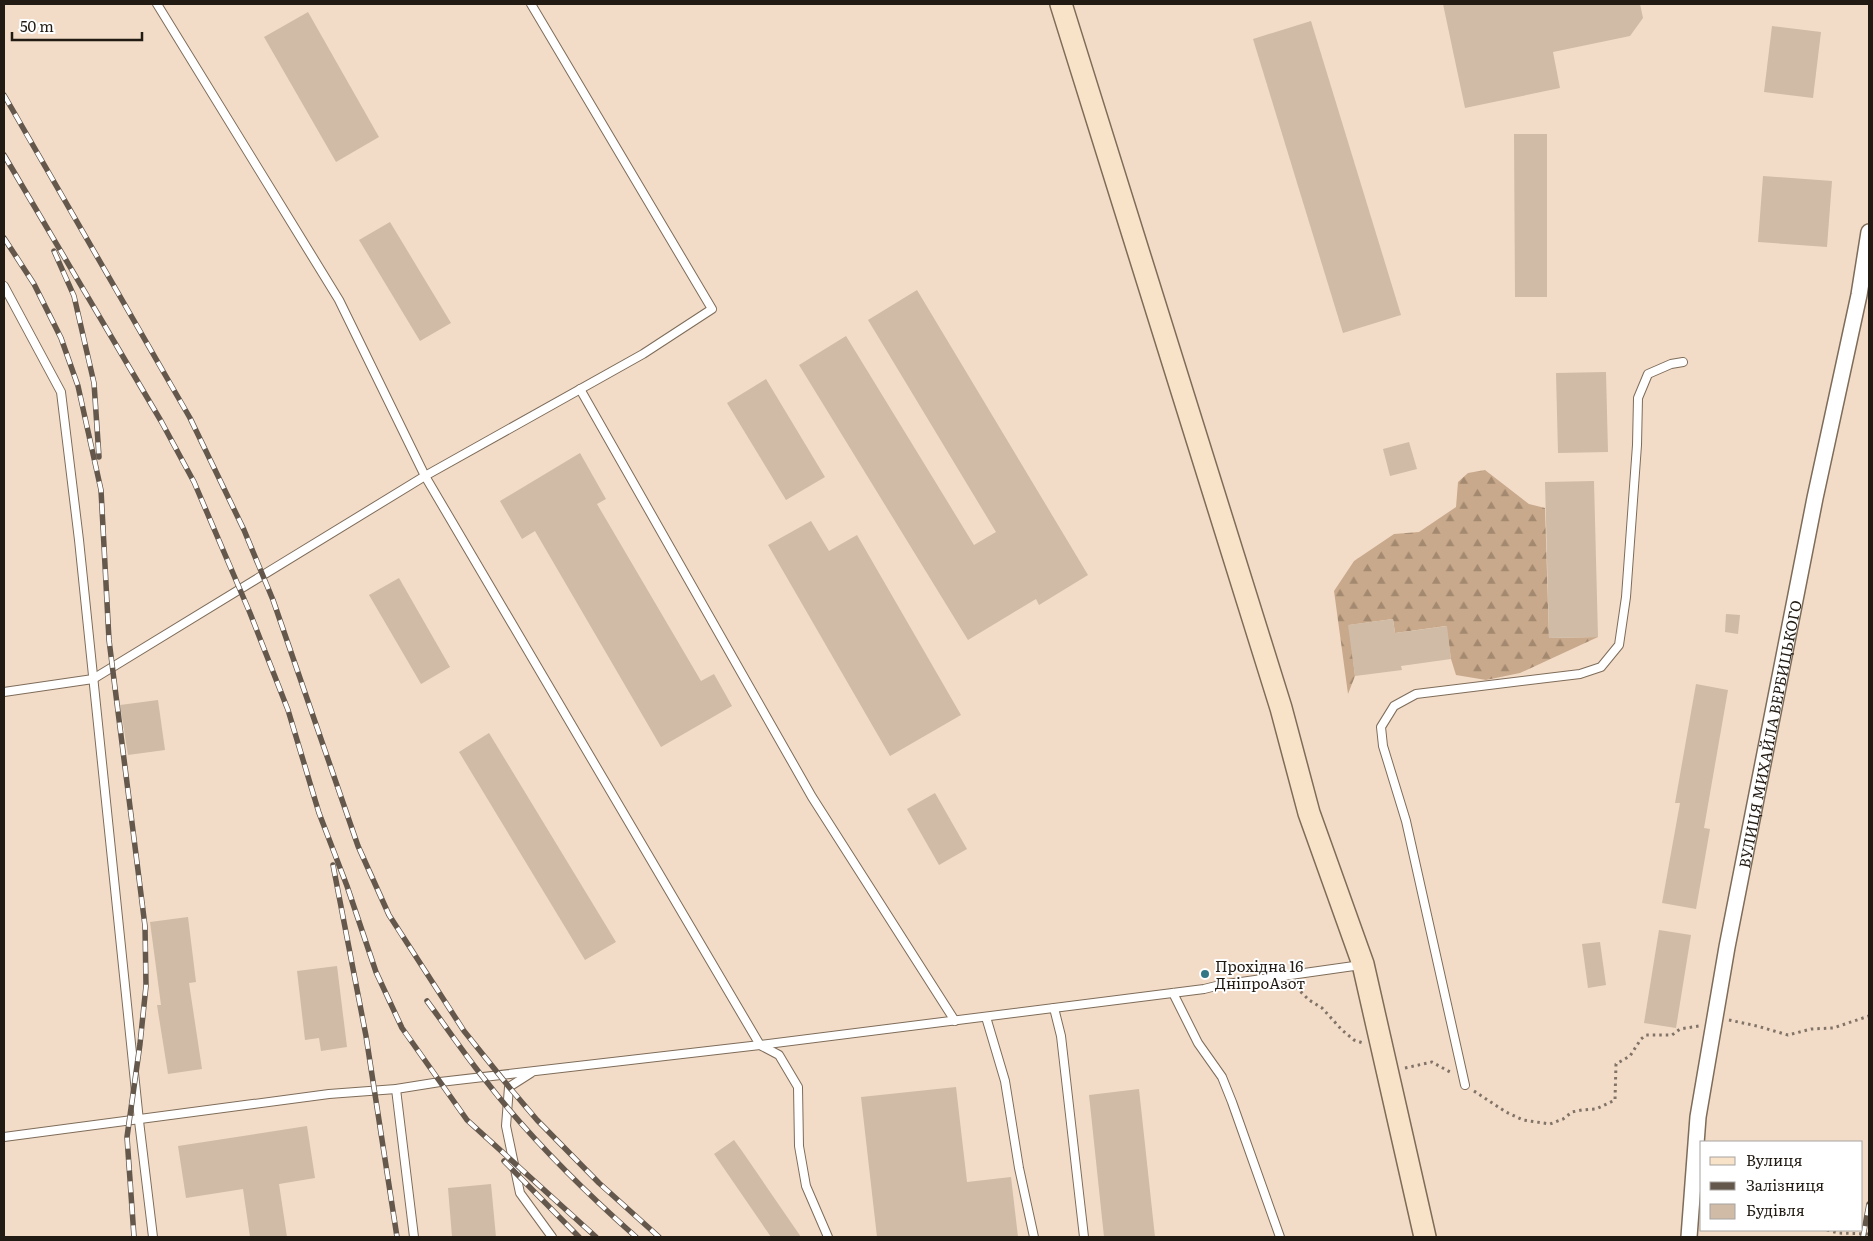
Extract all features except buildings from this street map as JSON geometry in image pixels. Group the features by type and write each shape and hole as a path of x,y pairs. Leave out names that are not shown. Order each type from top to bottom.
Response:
{"street":[{"path":"1061,4 1280,708 1309,812 1363,964 1425,1237"},
{"name":"ВУЛИЦЯ МИХАЙЛА ВЕРБИЦЬКОГО","path":"1689,1237 1698,1117 1727,947 1815,498 1859,295 1869,232"}],"lane":[{"path":"157,4 340,300 425,476 760,1045 779,1055 798,1087 799,1146 806,1186 828,1237"},
{"path":"4,692 93,679 425,476 643,354 712,310 531,4"},
{"path":"4,286 60,392 79,540 139,1120 153,1237"},
{"path":"1465,1085 1406,821 1383,746 1381,726 1394,706 1416,694 1580,674 1601,667 1619,645 1626,597 1637,445 1638,398 1648,374 1671,364 1683,362"},
{"path":"580,389 812,797 955,1021"},
{"path":"4,1138 328,1094 396,1089 440,1082 955,1021 1173,993 1363,964"},
{"path":"1173,993 1198,1044 1222,1077 1280,1237"},
{"path":"1054,1008 1061,1036 1084,1237"},
{"path":"986,1017 1005,1081 1019,1168 1034,1237"},
{"path":"532,1072 509,1087 506,1126 520,1193 552,1237"},
{"path":"396,1089 414,1237"}],"path":[{"path":"1287,975 1309,1000 1322,1008 1354,1040 1372,1047 1394,1064 1406,1068 1432,1062 1448,1070 1465,1085 1506,1112 1523,1120 1550,1124 1563,1119 1572,1112 1596,1109 1615,1100 1616,1064 1630,1056 1646,1036 1672,1035 1680,1029 1725,1020 1758,1026 1788,1035 1811,1029 1833,1028 1869,1016"},
{"path":"1831,1231 1869,1234"}],"green space":[{"path":"1485,470 1529,504 1545,508 1549,638 1598,637 1520,673 1486,680 1456,675 1451,659 1446,626 1395,633 1393,619 1349,625 1355,676 1348,694 1334,591 1354,561 1394,534 1419,532 1456,507 1458,482 1468,473"}],"railway":[{"path":"4,95 190,418 244,530 273,600 358,846 389,915 464,1031 509,1087 537,1120 599,1183 659,1237"},
{"path":"4,155 161,421 194,482 250,613 288,710 319,813 347,886 376,972 402,1028 467,1120 596,1237"},
{"path":"4,238 34,284 61,338 78,386 101,490 109,640 145,926 146,986 127,1137 134,1237"},
{"path":"54,251 74,296 94,383 99,457"},
{"path":"333,865 366,1036 397,1237"},
{"path":"427,1001 478,1071 520,1123 576,1182 636,1237"},
{"path":"504,1161 579,1237"},
{"path":"1863,1237 1869,1204"}],"place":[{"name":"Прохідна 16 ДніпроАзот","path":"1205,974"}]}
